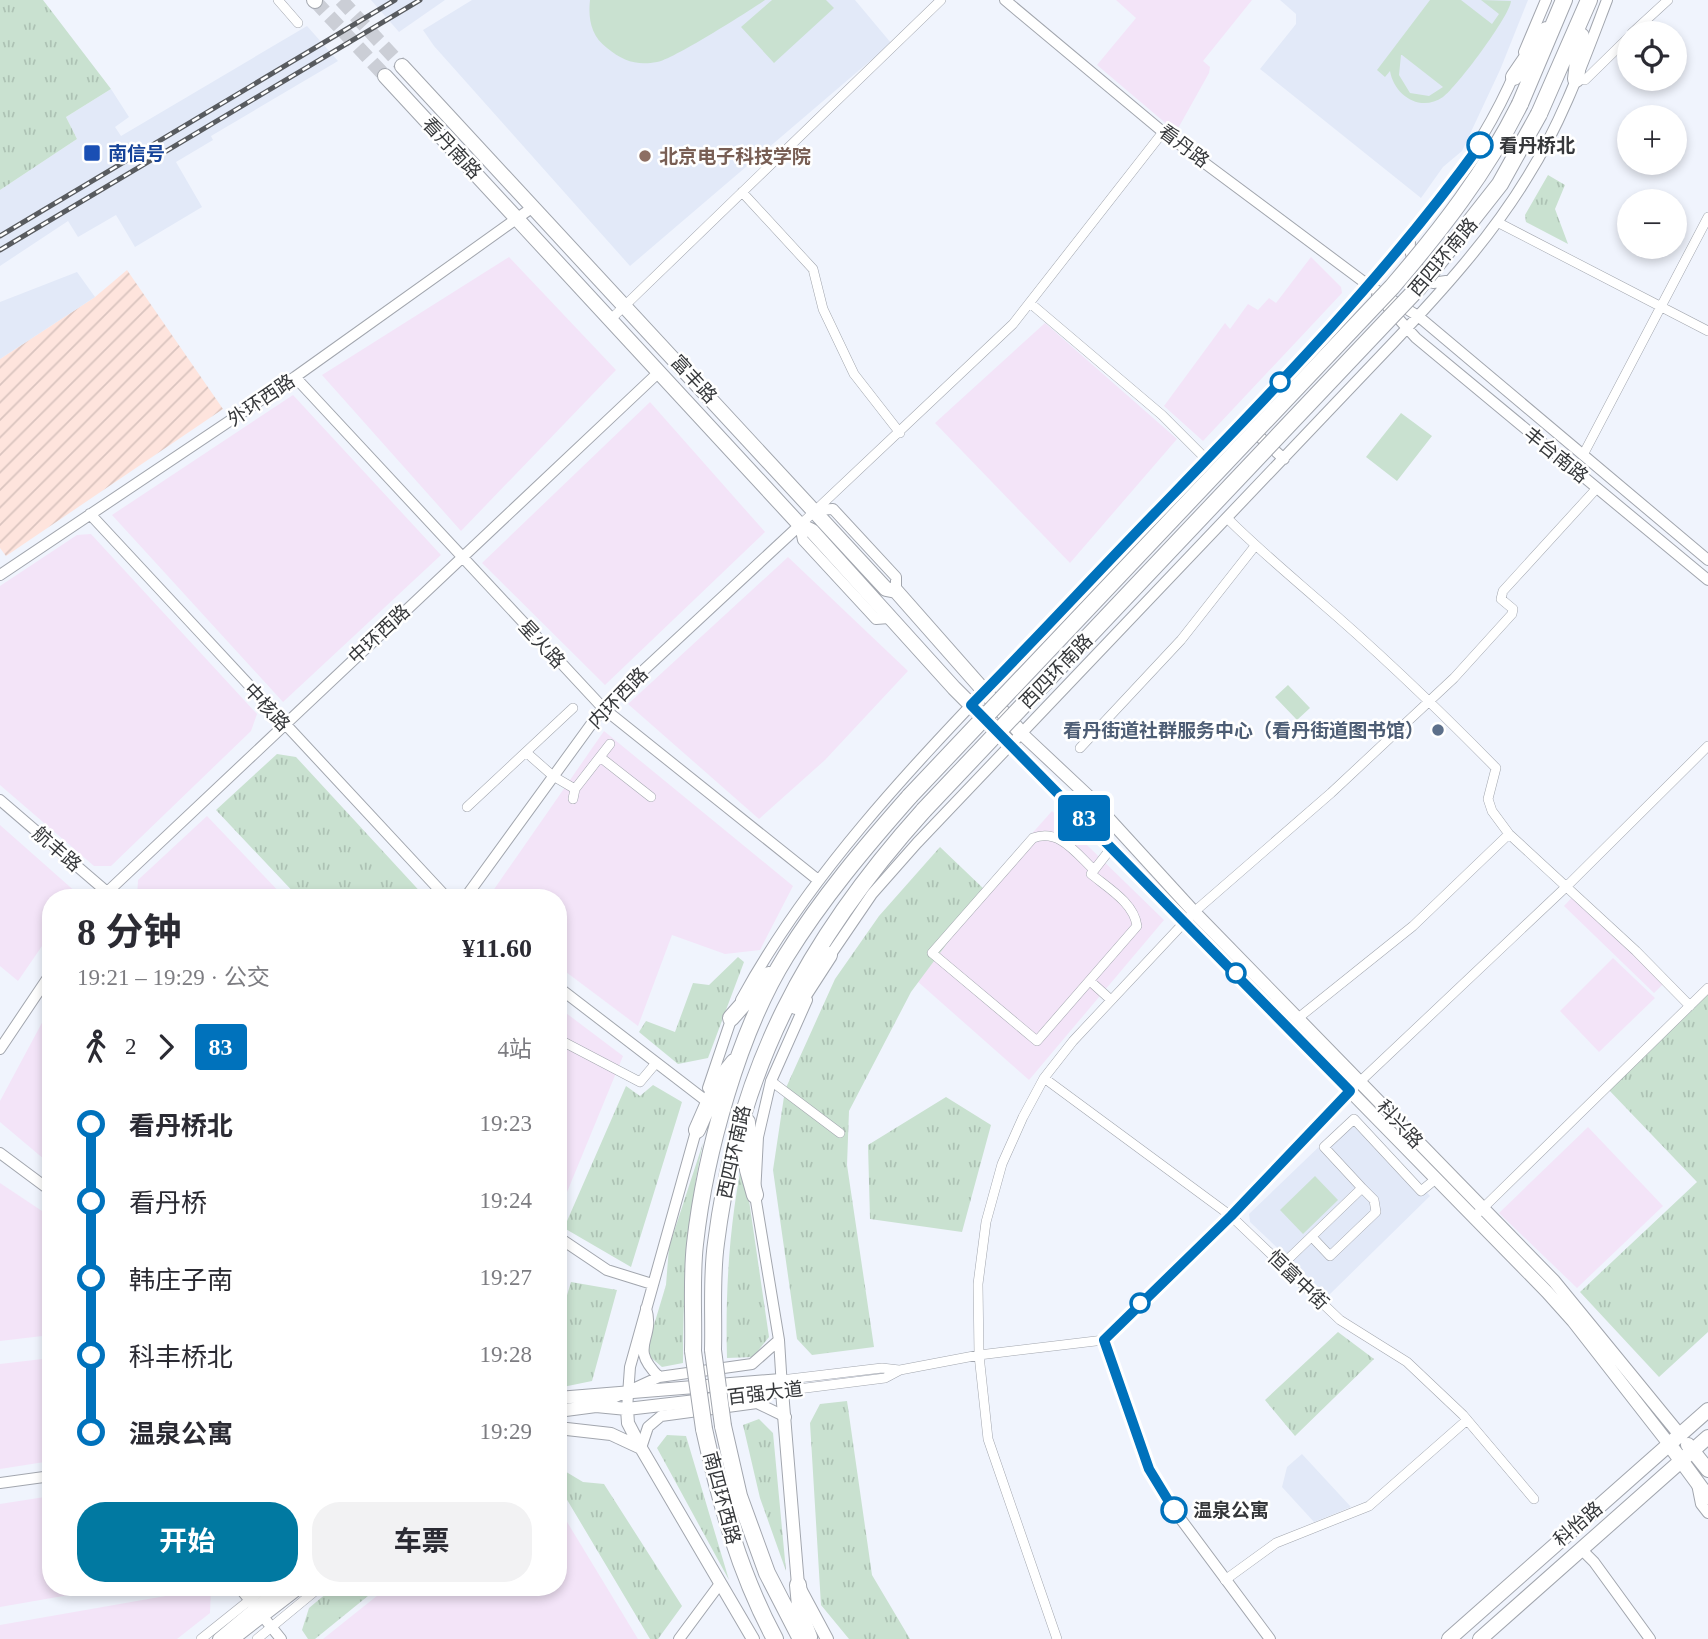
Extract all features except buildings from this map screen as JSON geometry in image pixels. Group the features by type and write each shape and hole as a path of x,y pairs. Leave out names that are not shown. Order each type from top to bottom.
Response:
{"highway":[{"name":"西四环南路","path":"723,1426 713,1350 715,1245 747,1096 763,1055 809,961 874,868 924,810 1419,287 1500,184 1539,114 1589,0"},
{"name":"西四环南路","path":"693,1351 695,1245 708,1170 740,1054 785,958 843,873 910,796 1392,287 1436,236 1474,184 1520,104 1557,3"},
{"path":"1514,77 1557,3"},
{"path":"1576,79 1583,16"},
{"path":"763,1055 829,955"},
{"path":"731,1018 785,958"},
{"path":"697,1129 718,1082 740,1054"},
{"path":"747,1096 748,1170 755,1195"},
{"name":"南四环西路","path":"693,1351 704,1429 732,1538 746,1578 775,1639"},
{"name":"南四环西路","path":"723,1426 738,1496 767,1573 800,1639"},
{"path":"798,1585 801,1616 810,1639"}],"main road":[{"name":"富丰路","path":"401,66 817,510 886,589 896,592 986,690 1022,734"},
{"name":"看丹南路","path":"385,76 519,219"},
{"name":"富丰路","path":"519,219 800,525 812,531 889,618 1011,745"},
{"name":"科兴路","path":"1022,734 1087,795 1297,1019 1437,1178 1478,1213"},
{"name":"科兴路","path":"1011,745 1185,922 1355,1086 1478,1213 1577,1308 1675,1440"},
{"path":"782,1385 798,1585 827,1639"},
{"name":"百强大道","path":"567,1397 782,1385"},
{"name":"百强大道","path":"567,1409 596,1406 627,1409 782,1385"},
{"name":"南四环西路","path":"627,1409 628,1423 641,1448 753,1639"},
{"name":"科怡路","path":"1449,1639 1708,1410"},
{"path":"567,1429 611,1434 641,1448"},
{"name":"科怡路","path":"1480,1639 1708,1437"},
{"path":"1675,1440 1687,1455 1708,1470"},
{"path":"1687,1455 1696,1482 1708,1497"},
{"path":"233,1639 274,1596"},
{"path":"219,1639 286,1596"}],"street":[{"path":"278,0 298,23"},
{"path":"611,319 942,0"},
{"name":"看丹路","path":"1005,0 1163,132 1368,285"},
{"name":"西四环南路","path":"782,1385 779,1340 755,1195 758,1137 771,1081 829,955 873,894 1407,328 1497,222 1534,165 1576,79 1607,0"},
{"path":"1646,21 1668,0"},
{"path":"1576,79 1585,80 1617,49"},
{"name":"西四环南路","path":"627,1409 630,1367 705,1100 731,1018 765,956 818,880 862,826 971,705 1207,460 1368,285 1480,145 1514,77"},
{"path":"800,525 1013,324 1163,132"},
{"path":"742,192 813,269 822,309 854,374 900,433"},
{"name":"外环西路","path":"0,575 295,377 533,207"},
{"path":"1583,455 1708,217"},
{"path":"1497,222 1708,331"},
{"path":"1412,233 1410,256 1419,271 1438,284 1451,277"},
{"name":"丰台南路","path":"1368,285 1418,316 1706,554"},
{"name":"丰台南路","path":"1368,285 1407,328 1708,580"},
{"path":"1030,303 1162,415 1207,460"},
{"name":"中环西路","path":"113,889 283,724 659,372"},
{"name":"星火路","path":"295,377 603,708 818,880"},
{"path":"1243,421 1284,459"},
{"path":"1057,1639 988,1438 979,1355 978,1284 986,1222 1002,1164 1044,1079 1111,1000 1194,912 1331,793 1457,676 1512,614 1513,610 1501,599 1503,591 1597,488"},
{"name":"中核路","path":"90,514 439,889"},
{"path":"1227,518 1430,701 1496,768 1488,799 1492,811 1509,834 1567,886 1690,1006"},
{"name":"内环西路","path":"471,889 603,708 800,525"},
{"path":"1080,748 1181,640 1255,546"},
{"path":"1009,665 1048,706"},
{"path":"467,807 573,708"},
{"path":"573,799 575,789 610,744"},
{"path":"1270,1639 1174,1510 1149,1469 1104,1340 1231,1216 1355,1086 1567,886 1708,746"},
{"path":"527,753 553,776 575,789"},
{"path":"600,757 651,797"},
{"name":"航丰路","path":"0,800 100,889"},
{"path":"1045,833 1057,836 1135,916 1137,926 1090,981 1037,1041 932,953 1033,838 1045,833"},
{"path":"1297,1019 1413,926 1509,834"},
{"path":"1093,872 1112,847"},
{"path":"1090,981 1111,1000"},
{"path":"0,1049 42,986"},
{"path":"1478,1213 1708,988"},
{"path":"567,994 705,1100"},
{"path":"567,1044 640,1082 656,1063"},
{"name":"恒富中街","path":"1044,1079 1231,1216 1340,1320 1407,1362 1467,1420 1534,1500"},
{"path":"771,1081 841,1132"},
{"path":"1312,1237 1329,1256 1376,1212 1374,1200 1324,1147 1353,1119 1421,1191 1437,1178"},
{"path":"0,1153 42,1184"},
{"path":"1282,1265 1362,1188"},
{"path":"567,1243 607,1270 652,1284"},
{"path":"646,1308 650,1322 642,1349 644,1359 659,1377"},
{"path":"596,1406 659,1377 752,1364 779,1340"},
{"name":"百强大道","path":"782,1385 882,1368 900,1370 979,1355 1104,1340"},
{"path":"641,1448 648,1426 662,1416 757,1403 786,1417"},
{"path":"1225,1580 1276,1543 1369,1506 1467,1420"},
{"path":"0,1483 42,1477"},
{"path":"1696,1482 1701,1504 1708,1513"},
{"path":"1581,1549 1594,1562 1650,1639"},
{"path":"679,1639 719,1585"},
{"path":"246,1596 281,1639"},
{"path":"257,1639 264,1596"},
{"path":"201,1639 299,1596"}],"shaded area":[{"path":"371,0 445,0 399,32"},
{"name":"北京电子科技学院","path":"472,0 855,0 891,43 630,266 434,46 423,30"},
{"path":"1116,0 1252,0 1203,61 1210,67 1209,73 1176,132 1097,65 1136,18"},
{"path":"1280,0 1528,0 1500,70 1462,151 1443,167 1421,198 1260,69 1296,24 1296,14"},
{"path":"307,26 338,61 211,136 213,140 176,162 202,207 135,247 116,215 78,237 68,221 0,266 0,190 77,139 66,117 111,89 129,117 115,127 121,136"},
{"path":"509,257 616,370 461,531 322,375"},
{"path":"1311,257 1341,287 1342,293 1203,441 1164,406 1225,323 1230,329 1248,304 1258,310 1269,298 1276,303"},
{"path":"127,270 223,409 6,556 0,548 0,359 95,297"},
{"path":"77,272 95,297 0,359 0,302"},
{"path":"1045,323 1177,439 1070,563 935,423"},
{"path":"293,395 441,555 283,702 112,515"},
{"path":"650,402 765,532 605,685 482,563"},
{"path":"91,534 257,714 251,731 111,866 94,866 0,785 0,586 77,535"},
{"path":"788,557 908,671 825,760 759,819 628,704"},
{"path":"604,731 793,886 760,950 725,954 672,935 638,1026 567,973 567,889 494,889"},
{"path":"1052,811 1164,920 1029,1080 908,973"},
{"path":"207,816 276,889 138,889 138,880"},
{"path":"0,825 72,889 42,889 42,946 18,981 0,966"},
{"path":"1575,894 1663,984 1654,993 1564,906"},
{"path":"1613,958 1655,998 1599,1052 1560,1011"},
{"path":"567,1014 623,1056 567,1192"},
{"path":"42,1023 42,1157 0,1122 0,1101"},
{"path":"1351,1116 1358,1117 1430,1196 1328,1296 1250,1222 1249,1214"},
{"path":"1588,1127 1663,1206 1577,1288 1499,1213"},
{"path":"0,1183 42,1211 42,1336 0,1341"},
{"path":"42,1359 42,1462 0,1469 0,1364"},
{"path":"1302,1454 1351,1507 1314,1522 1282,1487 1287,1467"},
{"path":"42,1497 42,1596 63,1596 0,1607 0,1504"},
{"path":"567,1522 638,1639 323,1639 377,1596 567,1596"},
{"path":"165,1596 211,1596 210,1613 177,1639 0,1639 0,1625"}],"green space":[{"path":"0,0 43,0 111,89 66,117 77,139 0,190"},
{"path":"590,0 765,0 678,53 657,62 637,63 613,52 597,38 592,27"},
{"path":"772,0 826,0 834,8 774,63 741,27"},
{"path":"1430,0 1461,0 1492,24 1499,14 1481,0 1511,1 1502,21 1482,51 1443,97 1426,103 1409,99 1392,80 1390,71 1385,77 1377,70","holes":["1402,55 1443,87 1429,96 1410,93 1399,75"]},
{"path":"1548,175 1565,185 1555,209 1568,244 1526,222 1525,215"},
{"path":"1401,413 1432,436 1397,481 1366,457"},
{"path":"1288,685 1310,708 1297,720 1275,697"},
{"path":"277,754 296,757 418,889 291,889 216,810"},
{"path":"940,847 986,891 911,992 849,1111 847,1165 874,1347 812,1355 797,1339 773,1170 785,1090 835,979 879,916"},
{"path":"738,957 744,962 708,1058 678,1064 639,1032 646,1021 675,1032 693,983 709,985"},
{"path":"1708,994 1708,1332 1659,1377 1580,1292 1697,1182 1607,1088"},
{"path":"653,1085 682,1102 631,1267 567,1230 567,1221 626,1086 640,1096"},
{"path":"946,1097 991,1125 962,1232 870,1219 868,1145"},
{"path":"703,1143 687,1253 683,1363 662,1367 648,1355 647,1348 666,1285 669,1247"},
{"path":"746,1143 745,1173 769,1337 753,1357 727,1358 730,1250"},
{"path":"1315,1176 1338,1200 1303,1234 1280,1210"},
{"path":"571,1282 617,1290 592,1381 567,1386 567,1295"},
{"path":"1338,1332 1374,1359 1295,1436 1265,1400"},
{"path":"847,1401 872,1575 910,1639 849,1639 821,1605 810,1423 820,1404"},
{"path":"759,1419 773,1433 786,1571 760,1498 743,1425"},
{"path":"667,1435 686,1436 729,1580 657,1448"},
{"path":"567,1472 583,1482 604,1484 682,1606 658,1639 650,1639 567,1500"},
{"path":"323,1596 368,1596 315,1639 308,1639 302,1630 309,1608"}],"tunnel":[{"path":"341,0 402,66"},
{"path":"315,1 385,76"}],"railway":[{"path":"0,236 395,0"},
{"path":"0,250 420,0"}],"bus line":[{"name":"83","path":"1174,1510 1149,1469 1104,1340 1231,1216 1350,1091 971,705 1234,432 1355,300 1439,200 1480,145"}],"place":[{"name":"看丹桥北","path":"1480,145"},
{"name":"南信号","path":"92,153"},
{"name":"北京电子科技学院","path":"645,156"},
{"name":"看丹街道社群服务中心（看丹街道图书馆）","path":"1438,730"},
{"name":"温泉公寓","path":"1174,1510"}]}
